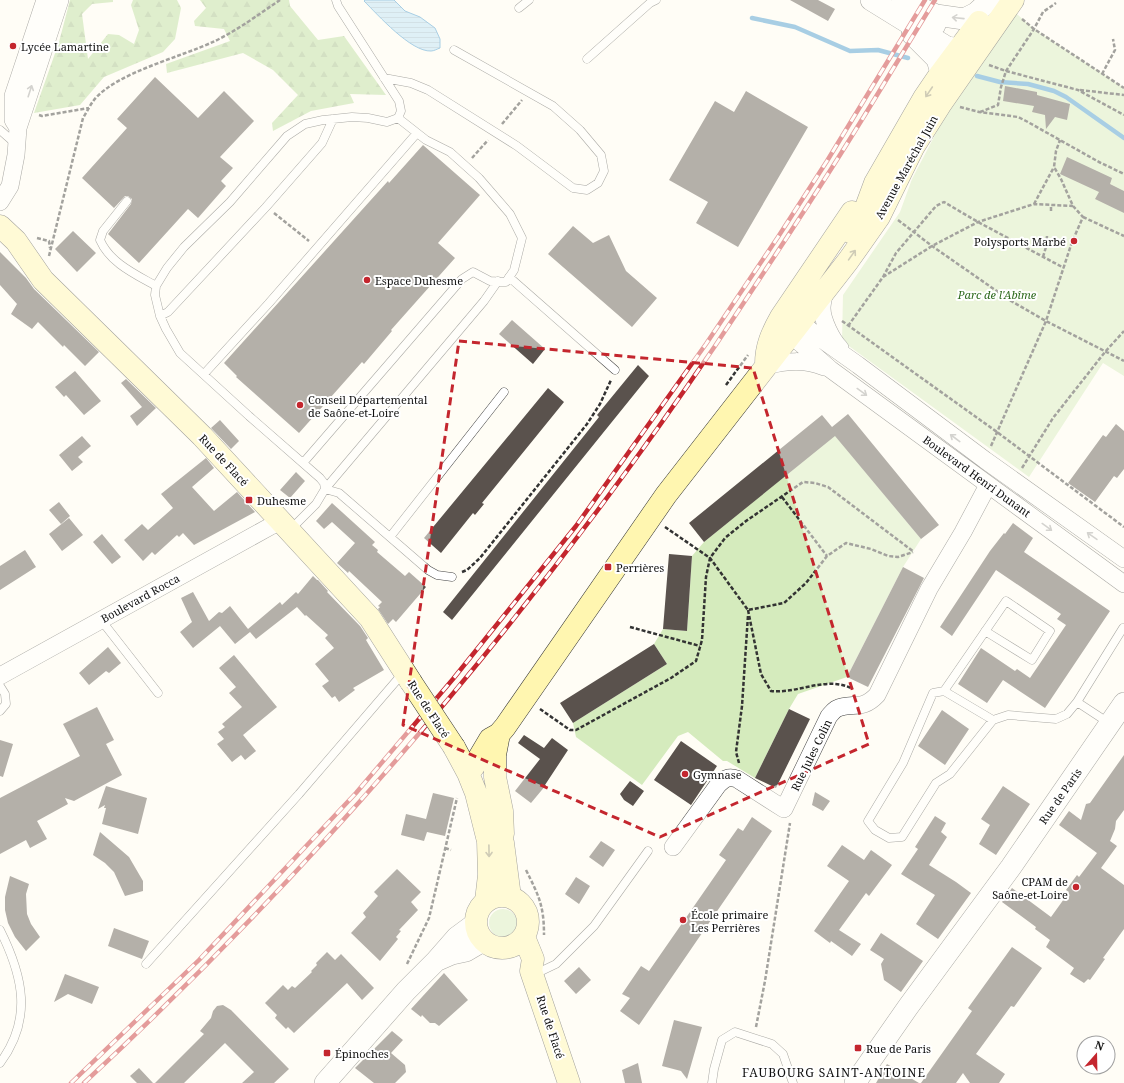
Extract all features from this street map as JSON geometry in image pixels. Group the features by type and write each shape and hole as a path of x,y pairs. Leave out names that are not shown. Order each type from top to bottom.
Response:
{"main road":[{"name":"Avenue Maréchal Juin","path":"967,53 986,38 1002,2"},
{"name":"Avenue Maréchal Juin","path":"792,322 855,208 875,183 924,98 950,75 1002,2"},
{"name":"Avenue Maréchal Juin","path":"792,322 824,299 848,261 879,217 914,146 940,105 950,75"},
{"name":"Rue de Flacé","path":"0,226 16,240 43,280 202,436 370,618 455,749 471,769 492,804 503,843"},
{"path":"471,769 490,739 499,734 675,482 766,366 766,352 771,333 792,322"},
{"name":"Rue de Flacé","path":"499,734 495,755 495,777 502,811 503,843 510,897"},
{"name":"Rue de Flacé","path":"471,769 488,841 489,875 486,901 478,911 487,938"},
{"path":"486,901 498,897 510,897 518,901 523,907 527,914 528,922 528,930 524,937 515,945 487,938"},
{"name":"Rue de Flacé","path":"524,937 533,959 532,973 569,1083"},
{"path":"487,938 532,973"}],"street":[{"path":"18,128 13,120 13,96 45,0"},
{"path":"0,202 10,186 17,145 18,128 60,0"},
{"path":"871,0 901,5 936,15 964,19 1002,2"},
{"path":"901,5 954,37 967,53"},
{"path":"901,5 937,59 950,75"},
{"name":"Boulevard Henri Dunant","path":"824,299 826,324 836,344 858,365"},
{"name":"Boulevard Henri Dunant","path":"792,322 817,336 858,365 985,460 1124,559"},
{"name":"Boulevard Henri Dunant","path":"792,322 830,369 1124,584"},
{"name":"Boulevard Henri Dunant","path":"766,366 786,362 804,361 830,369"},
{"path":"873,700 878,695 929,589 963,532 988,485"},
{"name":"Boulevard Rocca","path":"0,676 101,620 284,526"},
{"name":"Rue Jules Colin","path":"784,809 829,716 835,709 846,706 862,705 873,700"},
{"name":"Rue de Paris","path":"856,1083 908,1007 1011,867 1124,703"},
{"path":"673,847 708,798 724,779 730,777 737,779 784,809"},
{"path":"325,1083 406,991 436,962 457,937 487,938"}],"lane":[{"path":"336,0 338,6 399,100 401,111 398,118 387,122 368,118 352,117 323,120 305,124 287,136 230,202 184,247 167,268 156,286 155,295 160,316 180,353 320,478 325,489 339,493 428,570 437,575 452,577"},
{"path":"520,8 530,0"},
{"path":"587,59 650,3 656,0"},
{"path":"384,78 412,83 428,90 517,146 573,188 587,190 598,183 604,171 601,155 569,119 553,106 454,50"},
{"path":"303,463 462,280 472,272 490,281 506,282 514,270 522,238 510,214 479,178 450,152 426,140 398,118"},
{"path":"160,316 168,312 266,207 322,143 333,119"},
{"path":"0,130 17,145"},
{"path":"204,374 269,303 417,133"},
{"path":"127,201 103,231 100,240 111,258 132,273 156,286"},
{"path":"509,277 615,370"},
{"path":"284,526 306,514 316,504 325,489 484,300 498,281"},
{"path":"390,537 504,392"},
{"path":"944,691 985,631 1006,601 1050,631 1032,660 985,631"},
{"path":"101,620 158,693"},
{"path":"993,720 944,691 933,693 903,763 868,821 875,830 888,838 902,837 936,783 950,774 993,720 1008,715 1056,719 1067,714 1077,702 1123,628"},
{"path":"146,964 299,794 408,676"},
{"path":"0,686 5,694 6,704 0,711"},
{"path":"1077,702 1110,723"},
{"path":"532,973 556,964 594,926 648,851"},
{"path":"0,930 8,946 18,976 22,1002 18,1031 6,1055 0,1063"},
{"path":"712,1083 714,1069 722,1040 735,1032 772,1044 783,1054 793,1083"}],"path":[{"path":"43,280 83,118 94,100 110,86 140,71 216,41 258,16 280,0"},
{"path":"1002,2 1034,29 1124,88"},
{"path":"979,112 998,105 1001,86 1006,71 1034,29 1043,12 1056,3"},
{"path":"1102,74 1115,50 1113,39"},
{"path":"967,53 985,64 1006,71 1078,90 1124,95"},
{"path":"1078,90 1124,115"},
{"path":"940,105 960,107 979,112 1018,118 1124,174"},
{"path":"24,111 42,116 90,108"},
{"path":"1034,204 1054,168 1056,151 1060,140"},
{"path":"1054,168 1062,179 1073,206 1083,217 1124,236"},
{"path":"848,326 883,277 896,253 915,233 936,206 944,202 1064,268"},
{"path":"883,277 932,246 978,222 1034,204 1073,206"},
{"path":"1050,211 1052,205"},
{"path":"266,207 318,247"},
{"path":"892,215 932,246 1011,302 1124,361"},
{"path":"985,460 1046,321 1072,242 1083,217"},
{"path":"1043,257 1047,236"},
{"path":"824,299 829,309 848,326 997,432 1124,527"},
{"path":"1013,480 1053,418 1105,352 1124,331"},
{"path":"452,577 467,570 480,558 587,424 600,404 615,370"},
{"path":"537,707 570,730 576,730 671,678 696,661 702,640 706,577 710,558 725,538 746,521 803,482 815,483 828,487 914,552 898,557 888,556 871,549 846,543 827,556 806,583 784,603 748,610"},
{"path":"782,497 827,556"},
{"path":"651,517 710,558 748,610 760,674 771,691 782,692 811,686 834,684 845,685 873,700"},
{"path":"746,785 736,752 742,706 748,610"},
{"path":"630,627 700,646"},
{"path":"406,991 407,963 429,918 458,795"},
{"path":"754,1038 765,981 790,824 784,809"},
{"path":"445,848 451,850"}],"highlighted area":[{"path":"459,341 753,368 869,744 660,837 403,725"}],"green space":[{"path":"70,0 113,0 113,2 92,4 82,14 88,59 108,34 119,35 134,44 139,30 131,5 133,0 177,0 181,8 175,39 163,52 104,77 80,105 34,113 59,42"},
{"path":"200,0 289,0 290,6 318,40 344,36 386,95 350,94 354,103 311,111 273,131 272,123 298,95 273,70 243,53 167,73 166,64 230,41 224,29 195,26 194,21 206,8"},
{"name":"Parc de l'Abîme","path":"1009,7 1034,29 1124,88 1124,376 1103,363 1029,477 842,341 843,295 900,212 912,179 958,91"},
{"path":"835,435 921,539 903,567 847,677 798,694 755,778 727,761 723,761 688,732 678,736 642,785 576,737 573,723 667,664 654,644 663,629 687,631 692,556 704,542"},
{"path":"503,909 513,913 517,923 513,933 503,937 493,933 489,923 493,913"}],"water":[{"path":"394,0 405,11 420,17 435,28 440,39 440,48 431,51 423,50 414,46 395,32 364,1"}],"building":[{"path":"790,0 818,0 835,9 828,21"},
{"path":"155,77 198,118 224,91 254,121 220,157 233,168 221,181 226,186 198,218 188,209 139,263 108,234 131,204 132,199 125,196 114,208 82,178 127,128 117,119"},
{"path":"1005,86 1037,92 1037,95 1070,104 1067,120 1055,117 1046,129 1045,115 1032,112 1034,106 1003,101"},
{"path":"746,91 808,127 738,247 696,223 708,202 669,180 715,101 734,112"},
{"name":"Espace Duhesme","path":"423,145 480,195 438,243 455,258 391,330 392,331 364,364 362,362 299,433 236,377 237,376 224,363 388,181 389,183"},
{"path":"1067,157 1112,178 1110,184 1124,191 1124,213 1095,199 1099,192 1060,174"},
{"path":"573,226 593,243 609,235 626,271 657,298 632,327 548,254"},
{"path":"73,231 96,253 77,272 55,249"},
{"path":"0,252 26,278 34,289 99,352 85,366 38,322 32,329 11,314 17,304 0,285"},
{"path":"512,320 545,349 533,364 499,334"},
{"path":"638,365 649,376 452,620 443,612 599,417 597,415"},
{"path":"75,371 101,401 84,415 66,395 64,397 55,387"},
{"path":"126,379 156,408 137,426 130,416 142,407 121,383"},
{"path":"548,388 564,402 482,503 484,504 475,515 473,513 441,553 424,538"},
{"path":"848,414 939,525 921,539 835,436 704,542 689,523 822,415 832,427"},
{"path":"220,420 239,441 231,449 211,428"},
{"path":"1116,424 1124,431 1124,469 1117,478 1114,476 1095,502 1068,483 1103,435 1106,437"},
{"path":"82,436 91,446 78,457 83,462 72,471 59,455"},
{"path":"206,458 214,468 192,487 214,511 237,492 255,512 194,545 183,533 179,537 177,535 155,555 152,552 143,561 124,540 142,524 148,530 173,508 161,494"},
{"path":"296,472 305,481 290,498 280,490"},
{"path":"59,502 70,516 61,524 49,510"},
{"path":"332,503 375,542 372,545 378,550 377,552 405,576 409,572 426,587 396,622 393,619 388,624 378,609 380,607 378,606 382,602 349,571 348,573 337,563 355,543 332,522 324,529 316,521"},
{"path":"69,518 83,535 62,551 49,534"},
{"path":"1013,523 1033,538 1024,552 1110,611 1045,708 1003,680 987,703 958,684 981,648 1015,671 1017,669 1030,678 1066,625 1057,619 1061,614 996,570 952,636 940,627 990,551"},
{"path":"102,534 121,557 112,564 93,542"},
{"path":"25,550 36,567 0,590 0,566"},
{"path":"669,554 692,556 687,631 663,629"},
{"path":"903,567 924,578 868,687 847,677"},
{"path":"313,576 360,626 368,638 366,640 384,670 353,688 355,690 339,702 335,696 332,698 322,686 329,681 315,664 334,648 325,638 328,635 306,615 305,616 297,607 256,639 250,632 235,644 220,626 193,648 180,632 192,622 181,598 193,592 209,621 219,612 222,613 230,606 248,629 280,602 282,605 296,592 298,594"},
{"path":"654,644 667,664 573,723 560,703"},
{"path":"108,647 121,663 109,673 106,671 89,685 79,673"},
{"path":"234,655 277,707 243,735 256,751 245,760 241,755 232,762 217,744 224,739 218,732 225,727 222,724 242,707 229,693 236,687 219,668"},
{"path":"97,707 114,740 106,744 122,775 74,801 65,798 68,804 37,821 47,839 30,848 26,840 0,854 0,798 80,756 63,724"},
{"path":"789,709 810,719 776,788 755,778"},
{"path":"942,710 969,729 945,765 918,746"},
{"path":"524,735 544,748 552,738 568,750 546,785 531,803 515,791 540,759 518,743"},
{"path":"0,740 13,744 3,777 0,776"},
{"name":"Gymnase","path":"681,741 717,766 691,805 654,780"},
{"path":"1124,755 1124,810 1116,821 1115,829 1110,841 1117,846 1101,868 1124,885 1124,929 1103,958 1105,959 1090,980 1088,979 1084,983 1070,974 1074,968 1046,947 1050,940 1035,929 1036,927 1002,902 1012,888 1051,917 1069,892 1066,890 1077,875 1079,877 1097,853 1059,825 1069,811 1081,820 1086,804 1090,803"},
{"path":"630,781 644,791 633,806 624,800 620,794"},
{"path":"106,786 147,798 138,834 102,824 106,808 104,808 105,805 98,809"},
{"path":"1003,786 1030,804 996,855 979,844 990,825 981,819"},
{"path":"815,792 830,801 823,811 812,805"},
{"path":"433,793 454,798 445,836 427,832 424,841 401,835 406,814 426,819"},
{"path":"935,816 946,823 941,832 947,837 929,865 971,893 938,939 916,924 935,895 901,874 918,849 915,847"},
{"path":"752,817 772,831 639,1025 620,1011 630,998 622,994 641,966 649,971 726,860 719,855 738,828 743,831"},
{"path":"100,832 129,857 143,881 143,891 125,896 114,872 105,863 93,855"},
{"path":"601,841 615,850 603,867 589,857"},
{"path":"842,845 864,860 871,850 892,865 869,896 866,893 839,930 861,944 852,956 831,941 830,943 814,931 849,881 827,866"},
{"path":"397,869 421,892 411,902 418,910 399,930 401,931 396,937 398,939 380,961 351,933 366,917 363,913 378,896 374,892"},
{"path":"10,876 29,884 26,894 27,914 31,924 40,937 26,951 15,937 8,923 5,910 5,897"},
{"path":"576,877 590,886 579,904 565,894"},
{"path":"114,928 149,941 142,959 108,946"},
{"path":"881,933 923,961 901,992 884,980 881,964 884,959 870,950"},
{"path":"1012,947 1042,968 1014,1007 1011,1006 976,1054 1005,1074 999,1083 970,1083 963,1073 956,1083 921,1083 972,1011 968,1008"},
{"path":"327,952 335,960 341,954 374,988 362,1000 347,983 294,1033 288,1027 286,1029 275,1018 277,1015 265,1003 283,985 288,990 292,986 295,988 312,972 311,971 317,965 316,963"},
{"path":"579,967 591,980 576,994 564,981"},
{"path":"444,973 468,1000 439,1026 435,1023 430,1023 422,1015 421,1017 411,1009"},
{"path":"65,974 99,987 92,1004 68,994 54,1002"},
{"path":"223,1005 231,1010 289,1069 274,1083 242,1083 254,1072 225,1043 184,1083 155,1083 204,1034 200,1031 211,1018 213,1011 217,1006"},
{"path":"674,1020 702,1027 687,1079 681,1071 662,1066"},
{"path":"392,1031 403,1040 391,1053 405,1065 406,1072 395,1083 374,1083 355,1068"},
{"path":"638,1063 642,1083 625,1083 622,1070"},
{"path":"887,1064 919,1083 876,1083"},
{"path":"139,1068 153,1083 137,1083 130,1076"}],"waterway":[{"path":"752,18 795,27 850,51 878,50 908,58"},
{"path":"977,76 1000,82 1028,84 1054,91 1066,97 1124,138"}],"railway":[{"path":"71,1083 199,960 356,793 453,679 576,526 706,344 778,237 827,161 925,0"},
{"path":"84,1083 172,999 257,913 340,824 498,639 573,543 715,346 790,234 859,125 935,0"}],"place":[{"name":"Lycée Lamartine","path":"13,46"},
{"name":"Polysports Marbé","path":"1074,241"},
{"name":"Espace Duhesme","path":"367,280"},
{"name":"Conseil Départemental de Saône-et-Loire","path":"300,405"},
{"name":"Duhesme","path":"249,500"},
{"name":"Perrières","path":"608,567"},
{"name":"Gymnase","path":"685,774"},
{"name":"CPAM de Saône-et-Loire","path":"1076,887"},
{"name":"École primaire Les Perrières","path":"683,920"},
{"name":"Rue de Paris","path":"858,1048"},
{"name":"Épinoches","path":"327,1053"}],"district":[{"name":"FAUBOURG SAINT-ANTOINE","path":"834,1072"}]}
